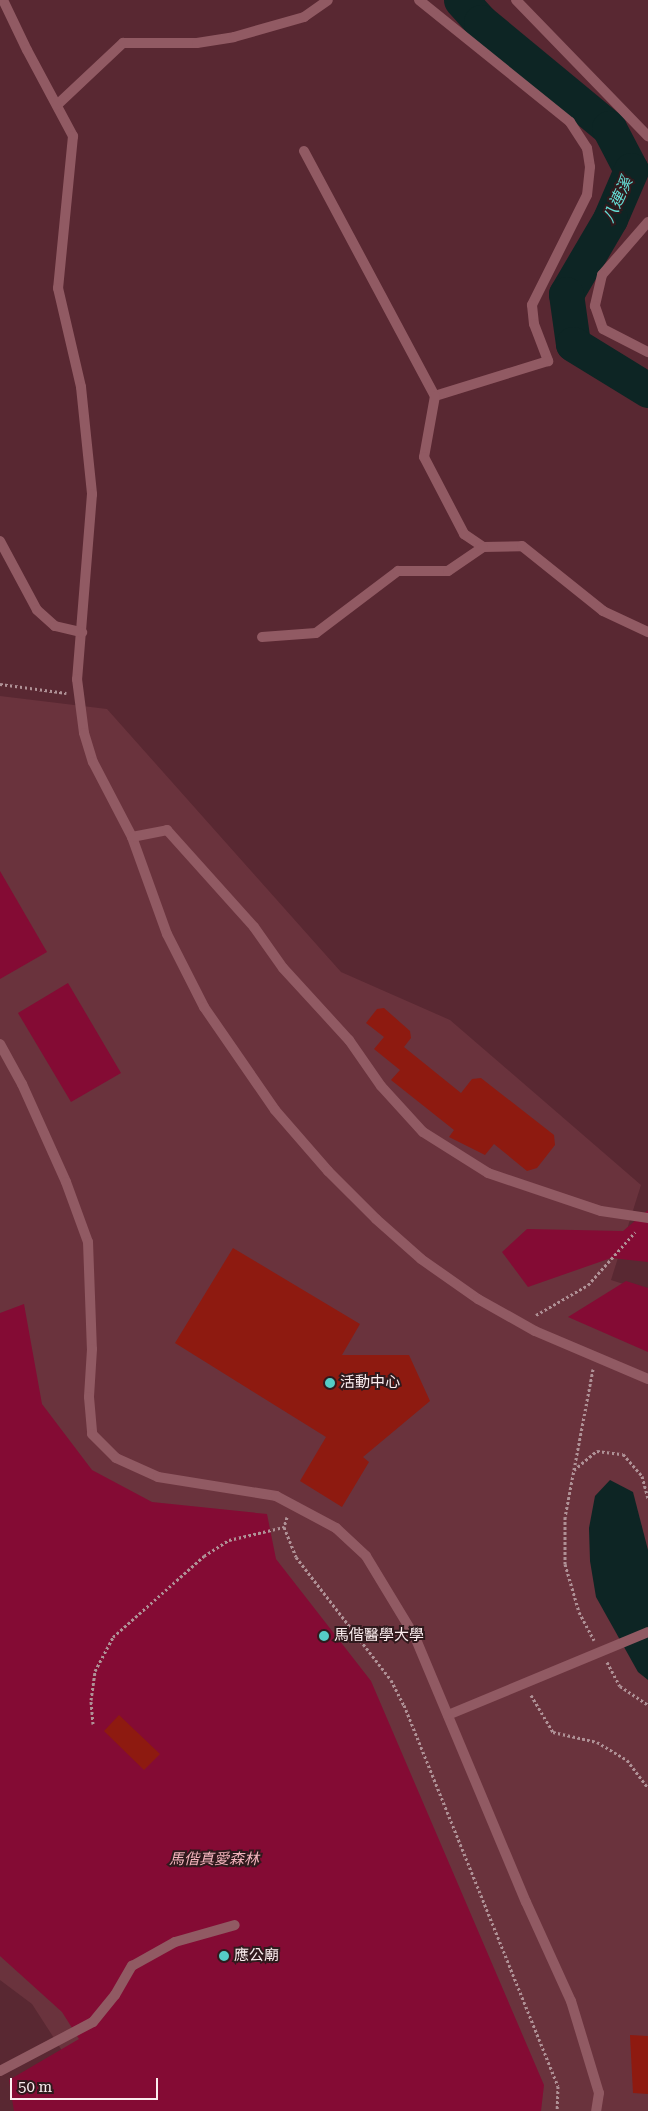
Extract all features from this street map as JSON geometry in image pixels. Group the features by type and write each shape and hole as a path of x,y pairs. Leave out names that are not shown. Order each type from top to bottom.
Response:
{"lane":[{"path":"3,0 74,136 58,288 81,387 92,494 82,632 76,679 84,733 93,762 132,837 167,934 204,1007 275,1110 328,1170 376,1218 421,1259 478,1299 519,1322 648,1379"},
{"path":"56,104 123,43 197,43 234,36 304,17 328,0"},
{"path":"419,0 570,122 587,148 590,167 587,195 532,304 534,324 548,361 435,396"},
{"path":"516,0 648,136"},
{"path":"304,151 435,396 424,457 464,534 483,547"},
{"path":"648,222 602,275 595,306 603,329 648,352"},
{"path":"0,541 36,610 55,626 82,632"},
{"path":"262,637 316,633 398,571 448,571 483,547 522,546 604,611 648,632"},
{"path":"132,837 168,830 254,927 283,968 349,1040 381,1086 423,1132 488,1173 600,1212 645,1222"},
{"path":"0,1044 22,1084 66,1182 88,1242 92,1348 89,1397 92,1434 116,1458 158,1477 276,1496 336,1528 366,1556 415,1637 526,1902 571,2001 599,2093 596,2111"},
{"path":"448,1715 648,1632"},
{"path":"0,2071 93,2022 115,1995 132,1966 175,1942 235,1925"}],"path":[{"path":"0,684 79,696"},
{"path":"519,1322 551,1308 588,1285 629,1236 645,1222"},
{"path":"595,1356 565,1517 565,1564 579,1612 599,1647"},
{"path":"574,1471 597,1451 623,1454 642,1476 648,1498"},
{"path":"290,1504 284,1527 296,1557 391,1680 404,1705 558,2086 556,2111"},
{"path":"93,1724 91,1700 95,1671 113,1637 204,1556 229,1540 284,1527"},
{"path":"603,1655 620,1686 648,1705"},
{"path":"525,1684 553,1732 597,1742 627,1760 648,1788"}],"shaded area":[{"name":"馬偕醫學大學","path":"0,696 107,709 341,972 450,1020 641,1185 611,1280 648,1292 648,2111 101,2111 32,2004 0,1980"}],"green space":[{"path":"0,871 47,952 0,979"},
{"path":"68,983 121,1073 71,1102 18,1013"},
{"path":"648,1210 648,1262 611,1258 528,1287 502,1252 527,1229 623,1231"},
{"path":"626,1281 648,1288 648,1352 568,1317"},
{"name":"馬偕真愛森林","path":"24,1304 42,1404 92,1470 152,1502 267,1514 276,1559 371,1681 544,2085 541,2111 14,2111 9,2080 79,2039 62,2012 0,1956 0,1313"}],"water":[{"path":"610,1480 633,1492 648,1550 648,1680 638,1672 596,1597 590,1561 589,1528 595,1496"}],"building":[{"path":"384,1008 410,1031 411,1038 404,1047 461,1093 472,1079 481,1078 554,1135 555,1145 537,1168 527,1171 494,1144 485,1155 449,1137 454,1130 391,1080 400,1070 374,1049 384,1037 366,1023 377,1009"},
{"name":"活動中心","path":"233,1248 360,1324 342,1355 409,1355 430,1401 363,1457 369,1462 342,1507 300,1481 326,1437 175,1343"},
{"path":"119,1715 160,1754 144,1770 104,1731"},
{"path":"630,2035 648,2036 648,2094 633,2093"}],"waterway":[{"name":"八連溪","path":"461,0 481,22 609,128 631,170 610,219 566,294 573,344 648,390"}],"place":[{"name":"活動中心","path":"330,1383"},
{"name":"馬偕醫學大學","path":"324,1636"},
{"name":"應公廟","path":"224,1956"}]}
